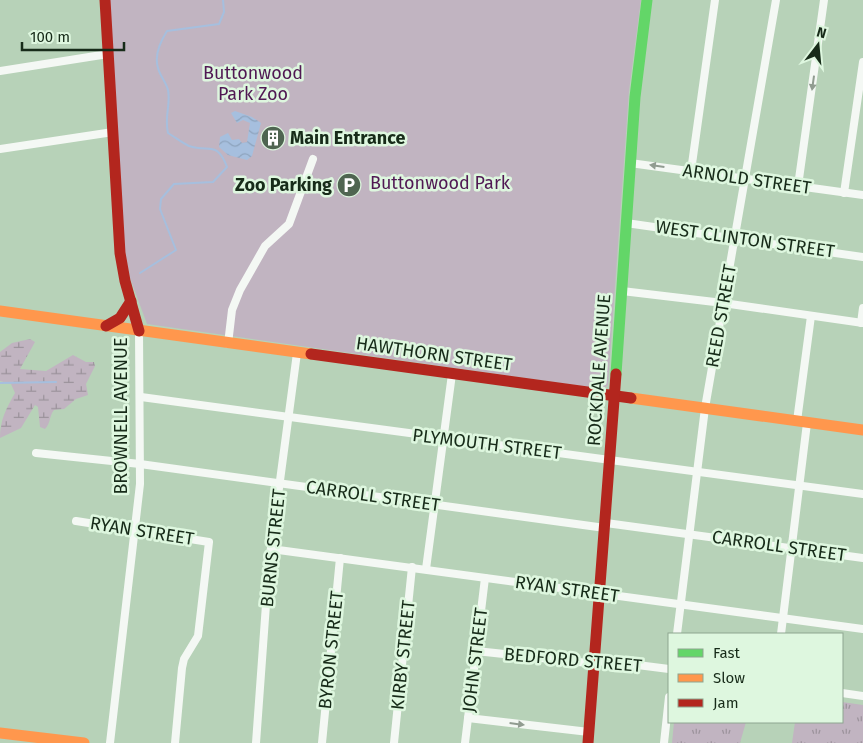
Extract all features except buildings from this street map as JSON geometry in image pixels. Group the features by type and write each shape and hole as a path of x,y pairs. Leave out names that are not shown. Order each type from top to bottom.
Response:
{"main road":[{"name":"BROWNELL AVENUE","path":"105,0 120,253 140,331"},
{"name":"ROCKDALE AVENUE","path":"589,738 606,525 636,81 647,0"},
{"path":"106,326 120,318 131,301"},
{"name":"HAWTHORN STREET","path":"0,311 228,344 863,430"},
{"path":"0,733 84,743"}],"street":[{"path":"691,171 715,0"},
{"name":"REED STREET","path":"677,633 705,408 776,0"},
{"path":"798,186 824,0"},
{"path":"0,71 108,54"},
{"path":"844,193 863,62"},
{"path":"0,149 113,132"},
{"path":"228,344 232,310 240,290 265,246 289,224 313,159"},
{"name":"ARNOLD STREET","path":"630,163 863,195"},
{"name":"WEST CLINTON STREET","path":"626,223 863,256"},
{"path":"622,291 862,323 863,308"},
{"path":"780,633 799,485 811,316"},
{"name":"BROWNELL AVENUE","path":"110,743 135,529 140,464 140,331"},
{"name":"BURNS STREET","path":"256,743 271,549 297,353"},
{"path":"426,569 452,374"},
{"name":"PLYMOUTH STREET","path":"141,397 863,494"},
{"name":"CARROLL STREET","path":"36,453 140,464 435,505 689,534 863,558"},
{"name":"RYAN STREET","path":"76,521 209,542 198,636 184,659 182,668 175,743"},
{"name":"RYAN STREET","path":"271,549 863,629"},
{"name":"BYRON STREET","path":"322,743 340,558"},
{"name":"KIRBY STREET","path":"394,743 412,567"},
{"name":"JOHN STREET","path":"465,743 485,578"},
{"name":"BEDFORD STREET","path":"476,651 588,663 606,661 668,669"},
{"path":"843,693 863,696"},
{"path":"664,743 668,706"},
{"path":"468,718 589,738"}],"green space":[{"name":"Buttonwood Park","path":"109,0 641,0 629,91 608,385 603,389 147,324 130,278 125,252"},
{"path":"30,339 35,342 20,369 46,371 73,355 86,362 94,362 95,366 86,384 88,395 76,399 64,409 54,410 45,429 40,427 38,407 35,405 21,428 0,438 4,415 15,393 11,384 0,381 0,352 12,343"},
{"path":"843,702 863,705 863,743 792,743 795,723 843,723"},
{"path":"674,723 746,723 740,743 672,743"}],"water":[{"path":"235,111 252,117 261,123 252,156 247,160 228,155 219,147 220,137 228,133 232,140 239,139 242,143 247,142 250,123 243,120 237,123 231,113"}],"waterway":[{"path":"140,273 176,250 160,209 161,199 174,184 213,182 227,167 220,153 216,150 189,146 168,133 168,90 157,63 157,53 167,31 219,24 224,12 223,0"},
{"path":"0,383 56,382"}],"traffic: fast":[{"path":"616,374 635,97 647,0"}],"traffic: slow":[{"path":"0,311 311,354"},
{"path":"631,398 863,430"},
{"path":"0,733 84,743"}],"traffic: jam":[{"path":"105,0 120,253 125,281 139,331"},
{"path":"106,326 120,318 131,301"},
{"path":"311,354 631,398"},
{"path":"588,743 616,374"}],"place":[{"name":"Main Entrance","path":"273,138"},
{"name":"Zoo Parking","path":"349,185"}],"park label":[{"name":"Buttonwood Park Zoo","path":"253,83"}]}
